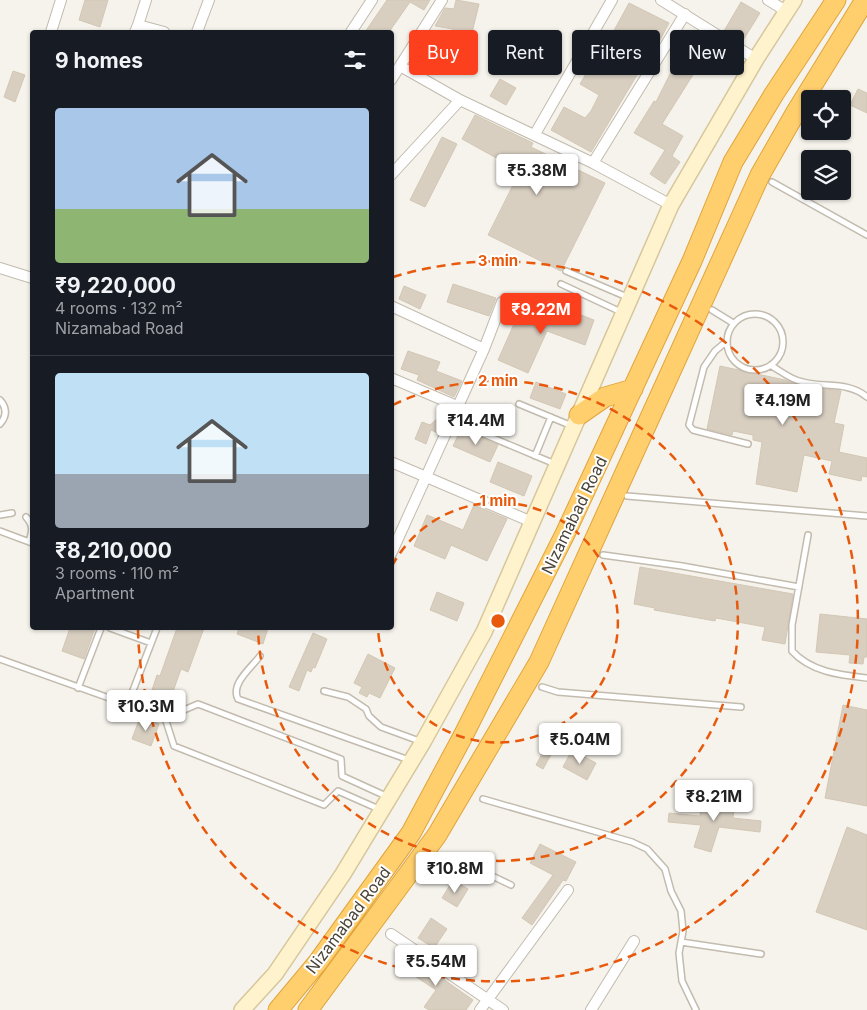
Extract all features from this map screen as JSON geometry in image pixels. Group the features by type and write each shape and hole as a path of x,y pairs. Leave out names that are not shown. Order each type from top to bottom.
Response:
{"highway":[{"name":"Nizamabad Road","path":"278,1010 318,962 411,833 463,736 561,543 692,261 733,162 774,94 836,0"},
{"name":"Nizamabad Road","path":"308,1010 438,835 539,662 766,179 770,158 866,2"},
{"path":"744,145 770,158"},
{"path":"733,162 766,179"},
{"path":"576,421 605,397 633,389"}],"main road":[{"name":"Nizamabad Road","path":"242,1010 275,974 343,874 412,761 484,632 558,466 622,313 671,205 756,59 790,6"}],"street":[{"path":"52,30 61,0"},
{"path":"137,29 146,0"},
{"path":"198,30 209,0"},
{"path":"352,30 372,0"},
{"path":"394,75 442,0"},
{"path":"535,134 612,0"},
{"path":"661,0 756,59"},
{"path":"768,0 790,6"},
{"path":"593,163 685,14"},
{"path":"400,66 460,100 535,134 671,205"},
{"path":"394,172 460,100"},
{"path":"0,268 30,277"},
{"path":"394,547 484,349 502,302"},
{"path":"394,307 484,349"},
{"path":"394,379 457,406"},
{"path":"394,463 532,522"},
{"path":"480,1010 568,890"},
{"path":"391,934 503,1010"},
{"path":"590,1010 634,941"}],"lane":[{"path":"766,179 867,235"},
{"path":"566,270 629,298"},
{"path":"561,284 622,313"},
{"path":"712,310 733,323"},
{"path":"754,314 774,321 780,329 783,349 779,358 772,366 762,370 751,371 741,367 733,360 728,351 727,341 733,323 744,316 754,314"},
{"path":"727,341 715,350 704,367 689,425 694,430 748,444"},
{"path":"772,366 790,378 802,382 847,386 867,397"},
{"path":"0,400 5,406 6,412 0,424"},
{"path":"519,404 551,417 576,421"},
{"path":"535,456 551,417"},
{"path":"474,430 558,466"},
{"path":"627,496 867,516"},
{"path":"0,515 12,513"},
{"path":"26,517 30,524"},
{"path":"0,530 30,542"},
{"path":"808,535 792,625 792,651 801,661 817,668 837,674 867,678"},
{"path":"604,555 682,566 799,587"},
{"path":"78,688 100,630"},
{"path":"115,630 151,643"},
{"path":"127,706 156,630"},
{"path":"260,656 237,685 235,693 238,699 412,761"},
{"path":"0,659 165,718 198,704 340,759 342,776 386,804"},
{"path":"542,687 558,692 741,707"},
{"path":"324,691 348,697 366,709 369,716 381,728 423,742"},
{"path":"165,718 174,746 324,805 338,791 386,804"},
{"path":"483,799 632,842 647,849 665,869 671,891 681,911 683,931 679,953 682,981 696,1010"},
{"path":"444,861 469,873 488,874 511,885"},
{"path":"681,942 760,954"}],"building":[{"path":"85,0 108,0 100,27 79,20"},
{"path":"387,0 430,0 424,10 410,2 390,30 366,30"},
{"path":"456,0 479,4 473,30 453,30 435,26 445,8 454,9"},
{"path":"741,2 760,13 744,39 744,30 725,30"},
{"path":"629,3 669,23 660,40 660,30 614,30"},
{"path":"13,71 25,75 15,102 4,97"},
{"path":"670,74 693,75 662,124 683,136 672,156 680,162 665,184 650,174 665,150 634,133 654,101 656,102"},
{"path":"585,75 637,75 591,152 551,130 564,107 585,118 591,111 599,95 580,84"},
{"path":"500,79 516,88 506,105 490,96"},
{"path":"858,89 867,93 867,113 851,105"},
{"path":"475,115 533,143 531,147 605,183 561,271 488,235 520,171 462,139"},
{"path":"442,137 457,144 425,207 410,200"},
{"path":"453,284 496,298 489,316 447,302"},
{"path":"404,286 426,295 420,309 399,299"},
{"path":"522,306 560,323 565,309 594,320 585,345 547,331 528,373 498,360"},
{"path":"408,351 440,362 436,371 462,381 454,397 417,380 419,375 401,369"},
{"path":"720,366 785,380 802,386 841,391 834,423 844,425 839,452 867,458 867,477 862,476 861,481 829,474 832,461 804,455 797,492 756,484 762,442 753,440 753,435 733,431 732,435 707,429"},
{"path":"536,382 566,394 560,409 530,398"},
{"path":"437,419 443,422 438,433 431,430 426,444 415,439 422,422 430,425"},
{"path":"461,429 498,445 490,462 453,446"},
{"path":"498,462 532,476 524,496 490,482"},
{"path":"474,505 507,519 487,561 451,545 445,559 414,546 427,515 463,530"},
{"path":"640,567 793,594 785,644 762,640 765,627 716,618 715,621 654,610 655,608 634,604"},
{"path":"437,592 464,603 457,621 430,610"},
{"path":"820,614 867,619 867,657 864,657 863,664 849,663 850,655 816,652"},
{"path":"69,630 94,630 84,659 62,651"},
{"path":"176,630 203,630 188,672 181,669 169,703 150,696 157,675 160,676"},
{"path":"238,630 267,630 263,644 237,634"},
{"path":"313,633 327,639 315,668 313,667 311,672 307,670 299,691 289,687"},
{"path":"368,654 395,668 380,698 369,693 367,697 359,693 362,687 354,683"},
{"path":"843,705 867,710 867,806 825,798"},
{"path":"140,717 159,724 151,746 132,739"},
{"path":"544,750 552,753 543,769 536,765"},
{"path":"572,750 596,763 587,780 563,767"},
{"path":"702,798 728,801 727,809 734,810 733,818 761,821 760,832 719,827 711,852 694,847 701,825 668,822 669,813 700,816"},
{"path":"847,827 867,835 867,930 816,912"},
{"path":"540,844 576,862 566,881 563,880 532,925 522,918 553,875 530,863"},
{"path":"453,880 468,889 457,907 442,898"},
{"path":"431,918 447,929 434,948 418,938"},
{"path":"403,951 473,1000 466,1010 429,1010 424,1007 436,990 395,963"}]}
